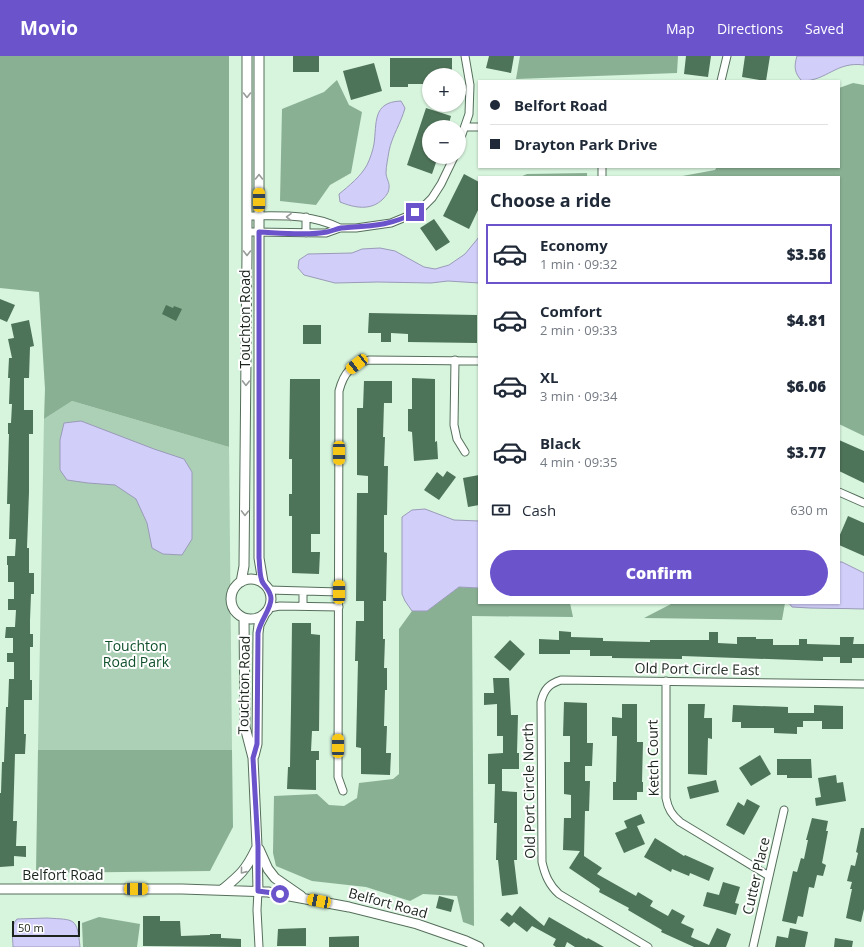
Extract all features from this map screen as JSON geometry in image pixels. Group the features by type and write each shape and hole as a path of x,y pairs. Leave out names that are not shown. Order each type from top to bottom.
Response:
{"street":[{"name":"Touchton Road","path":"247,56 244,566 241,582 236,586 232,593 231,600 233,608 244,618 255,619 267,611"},
{"name":"Touchton Road","path":"259,56 259,558 262,582"},
{"path":"466,56 470,85 469,114 466,124"},
{"path":"722,80 728,56"},
{"path":"466,127 478,127"},
{"path":"247,232 326,232 340,228 356,228 391,223 417,211 432,198 451,164"},
{"path":"247,216 306,217 326,222 340,228"},
{"path":"306,217 306,233"},
{"path":"343,791 338,777 340,391 342,380 349,370 357,364 369,360 478,361"},
{"path":"456,360 454,425 457,439 465,452"},
{"path":"840,492 864,503"},
{"path":"241,582 248,579 256,579 262,582 269,590 339,592"},
{"name":"Touchton Road","path":"253,758 257,744 258,633 259,625 267,611 271,599 269,590"},
{"path":"303,591 303,606"},
{"path":"267,611 280,606 339,607"},
{"name":"Touchton Road","path":"244,618 245,727 253,758 258,846 258,891"},
{"name":"Old Port Circle East","path":"542,702 543,694 547,688 553,683 561,680 864,684"},
{"name":"Ketch Court","path":"666,681 666,798 668,807 680,822 769,876"},
{"name":"Old Port Circle North","path":"542,702 542,862 547,880 559,894 648,947"},
{"name":"Cutter Place","path":"752,947 784,810"},
{"path":"222,890 238,877 247,866 258,846"},
{"path":"258,846 268,869 275,878 303,898"},
{"name":"Belfort Road","path":"0,889 182,889 258,891 349,907 417,924 466,944 479,947"},
{"path":"258,891 257,910 259,947"}],"green space":[{"path":"0,56 229,56 229,447 72,401 44,419 45,389 39,292 0,288"},
{"path":"520,56 678,56 677,73 516,79"},
{"path":"337,80 349,105 362,112 351,173 330,185 316,205 280,201 282,109 324,92"},
{"path":"853,83 864,85 864,436 840,424 840,176 682,176 715,170 716,168 840,168 840,88"},
{"path":"587,173 587,176 522,176 527,174"},
{"name":"Touchton Road Park","path":"72,401 229,447 232,750 38,750 44,419"},
{"path":"459,587 478,588 478,604 570,604 573,617 472,616 474,926 463,922 457,896 423,894 410,901 366,887 312,881 276,866 273,853 274,796 317,794 329,805 344,806 357,798 359,783 393,779 399,774 399,629 412,611 427,611"},
{"path":"671,604 785,604 782,620 644,618"},
{"path":"38,750 232,750 233,827 210,871 36,873"},
{"path":"99,917 140,924 137,947 83,947 82,923"}],"water":[{"path":"797,56 864,56 864,65 846,66 811,80 801,80 797,75 795,63"},
{"path":"401,101 405,108 389,151 386,170 389,186 387,194 378,203 368,207 351,206 340,202 339,194 358,177 368,163 374,146 376,121 381,110 385,105 392,102"},
{"path":"478,238 478,283 448,281 431,283 335,283 304,275 298,268 299,260 308,254 352,253 362,249 380,248 395,251 424,267 435,269 449,265 465,254"},
{"path":"81,421 184,459 192,472 192,539 182,555 163,554 152,548 147,523 136,499 115,485 67,480 60,470 60,440 64,423"},
{"path":"425,509 454,520 478,521 478,588 459,587 427,611 412,611 402,594 402,517 412,510"},
{"path":"840,562 864,573 864,609 792,607 790,604 840,604"},
{"path":"17,919 64,919 73,922 78,930 80,947 13,947 13,925"}],"building":[{"path":"293,56 319,56 319,72 293,72"},
{"path":"489,56 514,56 511,73 486,68"},
{"path":"686,56 711,56 708,77 684,74"},
{"path":"745,56 770,56 766,80 742,77"},
{"path":"390,58 452,58 452,68 422,68 422,84 408,84 408,87 390,87"},
{"path":"374,63 382,91 351,100 343,71"},
{"path":"425,112 438,112 451,116 450,120 422,120"},
{"path":"422,120 422,164 436,164 432,174 407,165"},
{"path":"464,174 478,181 478,210 469,229 443,216"},
{"path":"434,219 450,242 436,251 420,228"},
{"path":"0,299 15,305 7,322 0,319"},
{"path":"166,305 173,308 174,306 182,309 176,321 162,314"},
{"path":"369,313 477,315 477,343 408,342 408,334 391,333 391,342 381,342 381,333 368,333"},
{"path":"29,320 34,346 30,347 29,378 24,378 24,410 33,410 33,434 29,434 27,548 29,548 29,573 34,573 34,594 31,594 30,620 30,634 33,634 33,647 30,647 30,680 32,680 32,700 24,700 24,734 26,734 25,754 15,754 13,821 17,821 16,846 26,846 26,857 14,856 14,866 0,867 0,793 2,762 4,762 6,707 8,707 9,679 14,679 14,662 7,662 7,653 13,653 13,638 5,638 6,627 15,627 16,610 8,610 8,599 14,599 14,582 8,582 7,556 15,556 16,539 9,539 10,504 7,504 8,423 11,423 12,404 9,404 9,358 12,358 8,339 14,338 11,324"},
{"path":"303,325 321,325 321,344 303,344"},
{"path":"412,378 435,379 435,442 437,441 438,459 414,461 412,432 408,431 408,409 412,409"},
{"path":"290,379 320,379 320,534 311,534 311,552 320,552 319,574 292,573 292,516 289,516 289,494 292,494 292,459 289,459"},
{"path":"364,381 392,381 392,403 384,403 383,437 385,437 384,466 388,466 387,515 384,515 384,552 387,553 386,601 383,601 383,639 385,639 384,668 387,668 387,690 385,690 384,726 387,726 386,753 391,753 390,775 361,774 361,748 356,747 358,661 355,661 356,621 364,621 364,601 356,601 357,493 368,493 368,476 357,475 357,408 363,408"},
{"path":"840,440 864,451 864,483 840,471"},
{"path":"447,471 456,477 439,500 424,490 437,472 443,477"},
{"path":"478,475 478,505 468,507 463,478"},
{"path":"848,516 864,523 864,556 840,545 840,535"},
{"path":"292,623 311,623 311,634 320,635 319,731 312,731 311,751 319,751 319,760 316,760 316,790 287,789 288,767 290,767"},
{"path":"559,631 571,632 571,637 603,638 603,641 650,642 650,640 709,640 709,632 718,632 718,643 737,644 737,637 756,637 756,639 773,639 773,645 799,645 799,639 807,639 807,644 840,645 840,637 854,637 853,644 864,644 864,658 852,658 852,663 840,663 840,657 823,657 823,661 682,656 682,659 612,658 612,656 590,656 590,650 570,650 570,654 539,654 539,639 559,640"},
{"path":"510,640 525,654 510,671 494,657"},
{"path":"493,678 509,678 511,715 518,715 517,753 519,753 519,769 502,769 502,791 517,792 517,860 514,860 518,894 502,896 498,860 496,860 497,823 494,823 495,784 488,784 488,754 503,753 503,736 497,736 497,704 484,705 484,693 494,693"},
{"path":"564,702 587,703 587,743 593,743 592,766 585,766 585,781 590,781 589,811 585,811 584,856 602,868 597,874 636,896 638,892 653,901 650,906 668,916 672,909 685,916 681,923 694,929 691,937 709,945 717,928 731,934 726,947 694,947 661,932 662,930 628,910 629,908 599,892 600,889 569,868 580,851 563,850 564,818 571,818 571,795 564,794 564,762 570,762 570,736 563,736"},
{"path":"622,704 637,704 637,742 643,742 643,792 637,792 637,800 613,800 613,782 616,782 617,736 612,736 612,717 622,718"},
{"path":"688,704 705,704 704,718 712,718 712,739 708,738 707,775 688,774"},
{"path":"733,705 788,707 788,713 814,713 814,705 843,706 843,729 822,729 822,721 803,721 803,727 797,727 797,734 774,733 774,728 741,728 741,722 732,722"},
{"path":"760,755 771,774 751,786 739,768"},
{"path":"777,759 811,759 812,778 787,778 787,775 777,775"},
{"path":"836,775 837,783 843,782 846,801 816,806 815,798 821,797 818,778"},
{"path":"716,780 719,792 690,799 687,787"},
{"path":"747,799 760,806 744,835 726,825 738,802 744,806"},
{"path":"641,814 645,823 637,826 645,844 624,853 615,833 627,828 624,821"},
{"path":"812,818 828,821 826,831 828,831 822,863 826,865 823,876 817,875 814,888 809,887 803,917 798,916 796,924 782,921 793,871 797,872 801,858 804,859 808,840 806,840"},
{"path":"861,828 864,828 864,909 861,922 846,918 852,889 850,889 852,882 847,881 851,865 855,866"},
{"path":"655,838 684,856 685,855 714,868 709,881 690,873 689,876 672,869 671,872 644,857"},
{"path":"723,882 740,887 735,903 739,904 736,915 703,906 707,892 719,895"},
{"path":"439,896 454,900 451,912 436,908"},
{"path":"520,906 544,926 549,917 604,947 575,947 567,942 565,947 556,947 553,945 556,939 532,926 527,932 514,922 509,927 500,920 507,912 512,916"},
{"path":"143,916 160,916 160,921 180,921 181,936 221,934 221,938 241,939 241,947 143,946"},
{"path":"306,928 306,946 277,946 278,929"},
{"path":"790,928 808,932 805,947 775,947 777,936 788,938"},
{"path":"359,936 359,947 329,947 329,937"},
{"path":"835,938 853,941 852,947 834,947"}],"route":[{"path":"280,894 258,891 258,846 253,758 257,744 258,633 259,625 269,608 271,599 269,590 262,582 259,558 259,232 326,232 340,228 356,228 391,223 415,212"}]}
